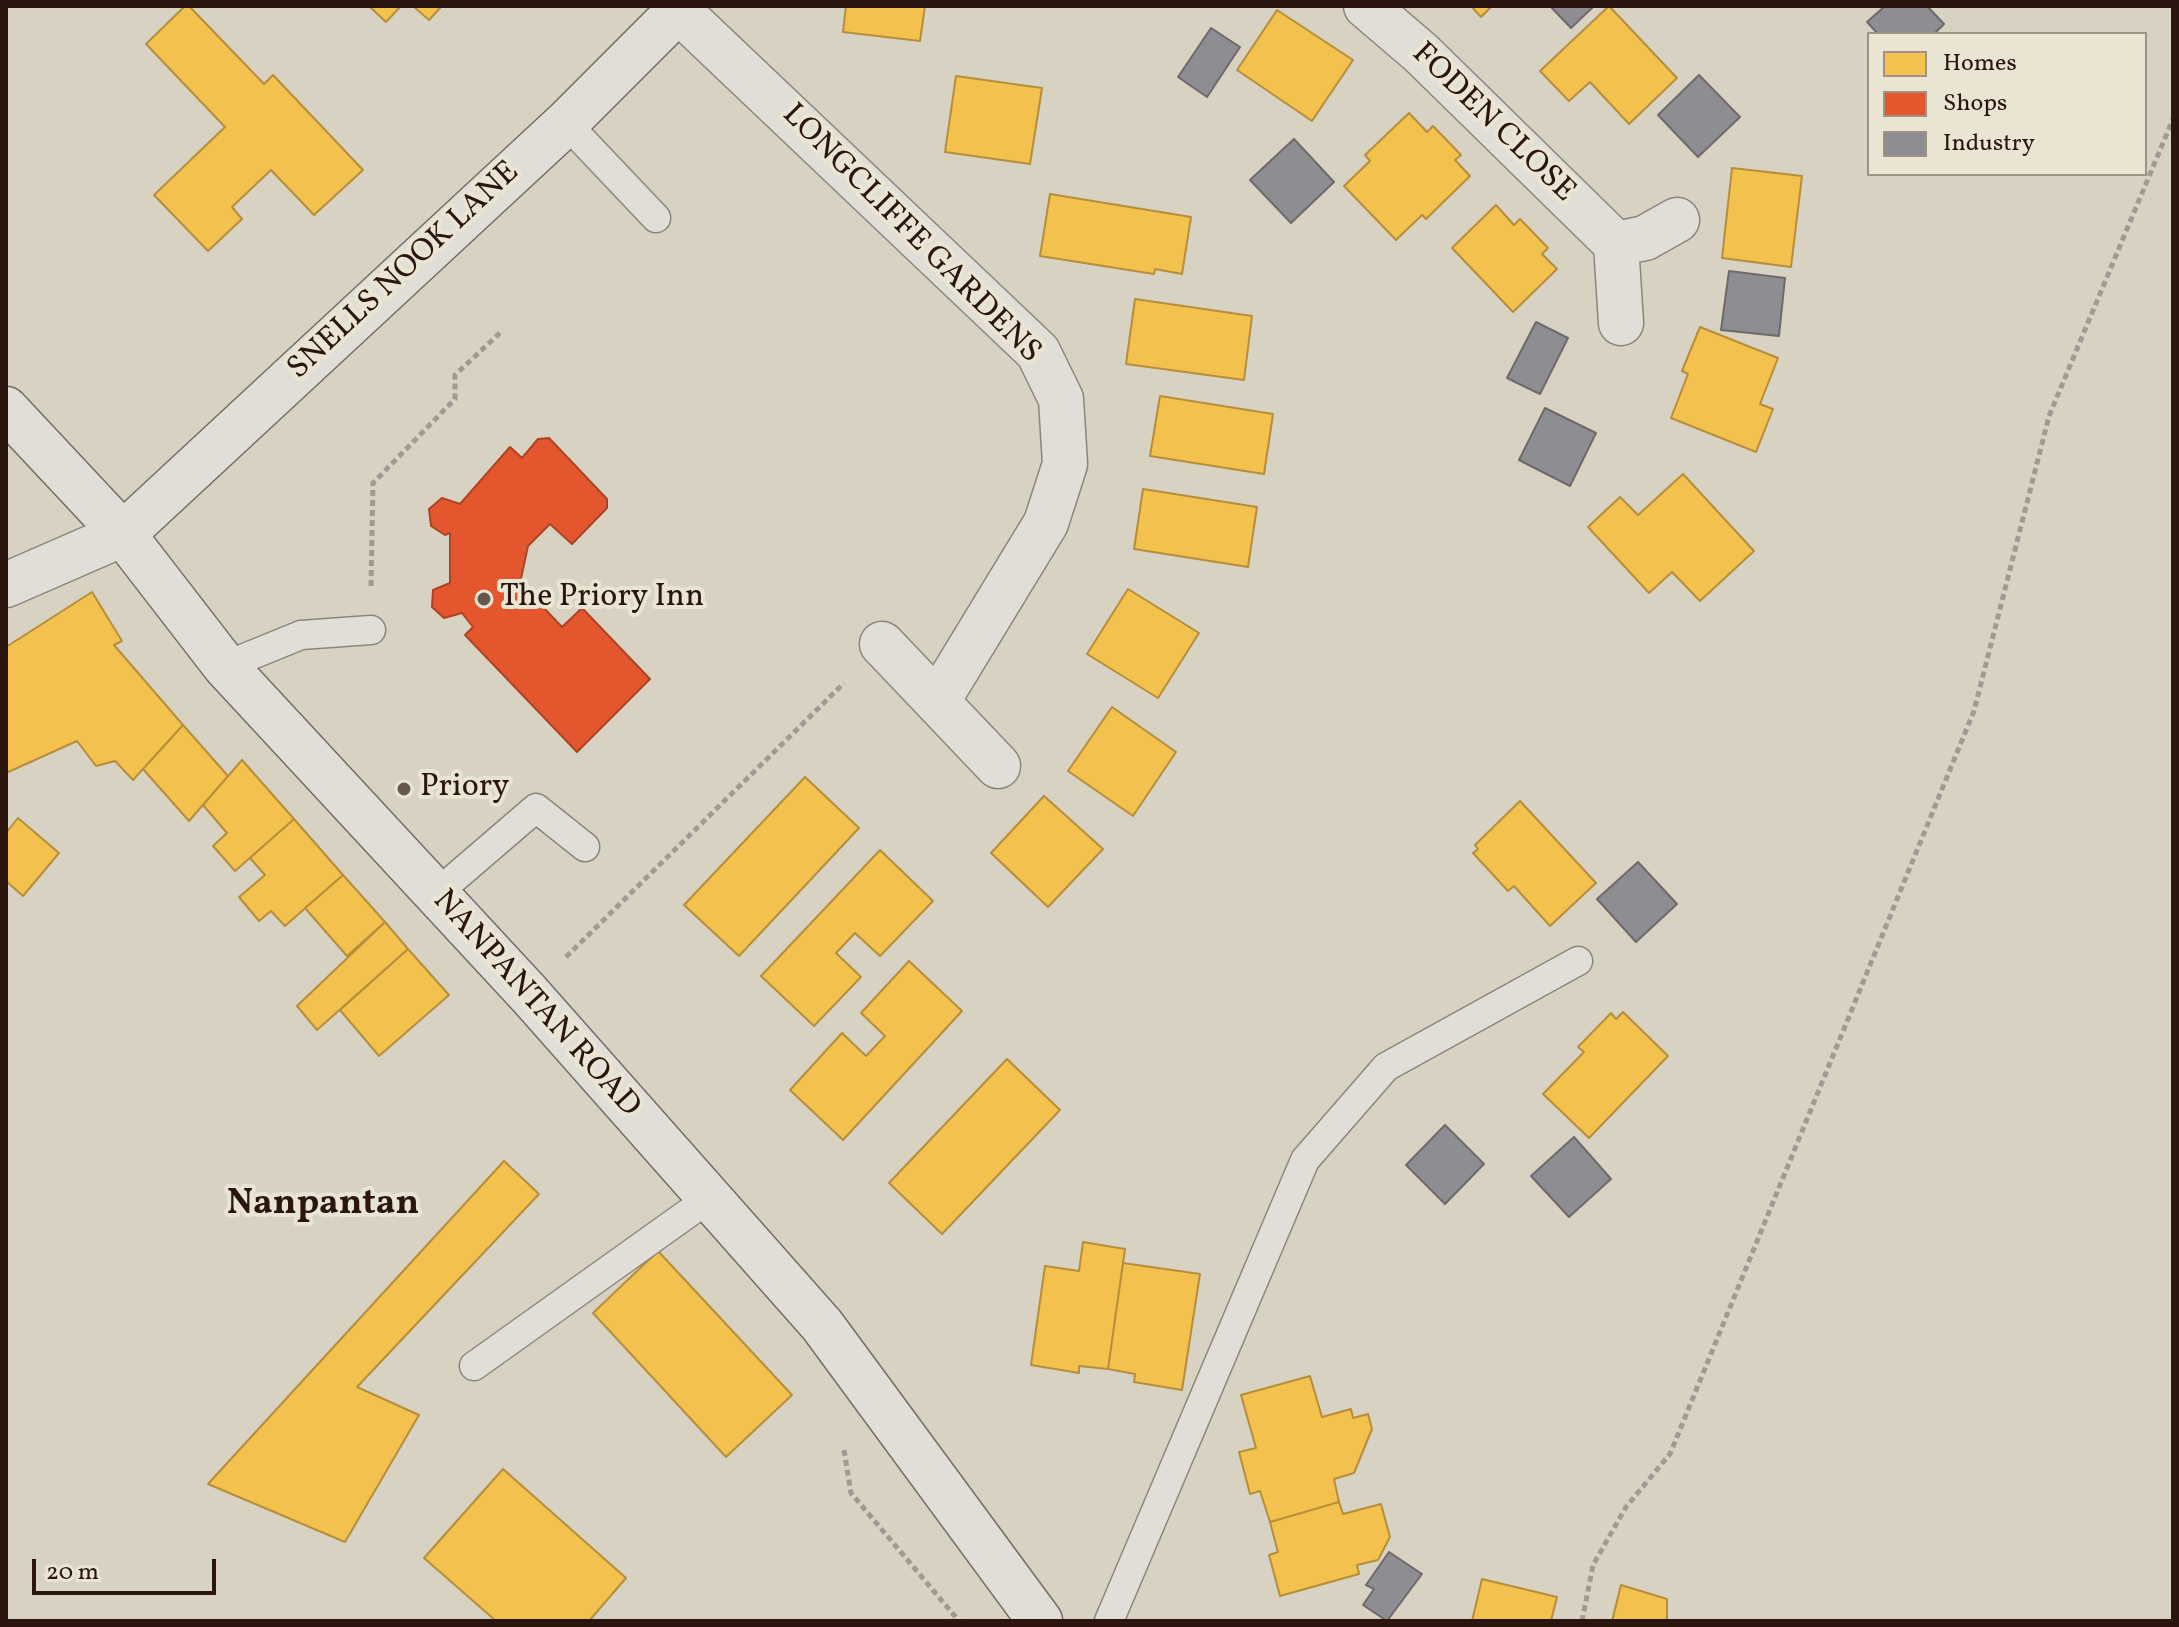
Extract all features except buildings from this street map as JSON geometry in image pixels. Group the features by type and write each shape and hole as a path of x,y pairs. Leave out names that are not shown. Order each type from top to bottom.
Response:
{"street":[{"name":"FODEN CLOSE","path":"1366,6 1421,53 1616,244"},
{"name":"SNELLS NOOK LANE","path":"6,585 123,534 566,123 681,8"},
{"name":"LONGCLIFFE GARDENS","path":"681,8 1038,352 1061,399 1065,464 1046,523 937,702"},
{"path":"1621,323 1616,244 1645,238 1677,220"},
{"name":"NANPANTAN ROAD","path":"6,409 123,534 225,666 529,994 822,1325 1040,1621"},
{"path":"882,644 998,766"}],"lane":[{"path":"566,123 656,218"},
{"path":"225,666 301,635 371,630"},
{"path":"436,894 536,808 585,847"},
{"path":"1109,1621 1305,1160 1386,1067 1578,961"},
{"path":"474,1366 708,1199"}],"path":[{"path":"1582,1621 1593,1565 1626,1507 1670,1454 1974,711 2049,416 2173,119"},
{"path":"371,630 373,483 455,399 455,375 503,330"},
{"path":"529,994 882,644"}],"place":[{"name":"The Priory Inn","path":"484,599"},
{"name":"Priory","path":"404,789"}],"district":[{"name":"Nanpantan","path":"323,1206"}]}
